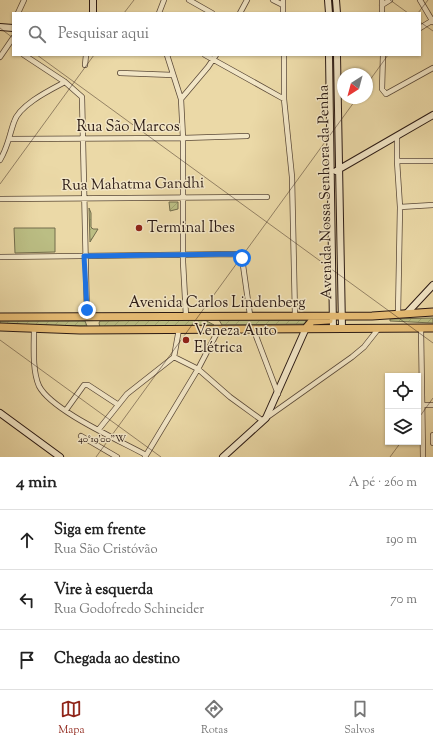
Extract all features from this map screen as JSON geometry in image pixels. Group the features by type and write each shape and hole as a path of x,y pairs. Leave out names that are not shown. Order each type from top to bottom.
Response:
{"main road":[{"name":"Avenida Carlos Lindenberg","path":"0,317 250,315 341,316 398,315 407,313 433,312"},
{"path":"208,316 215,321 219,328"},
{"path":"306,328 312,320 328,320 333,316"},
{"path":"87,317 91,324 99,330"},
{"name":"Avenida Carlos Lindenberg","path":"0,327 99,330 219,328 433,328"}],"street":[{"path":"18,12 24,0"},
{"path":"93,0 93,12"},
{"path":"159,12 164,0"},
{"path":"188,0 210,12"},
{"path":"241,12 247,0"},
{"path":"273,0 283,3"},
{"path":"328,0 328,12"},
{"path":"336,0 336,12"},
{"path":"382,2 390,0"},
{"path":"420,0 433,21 421,27"},
{"path":"0,27 12,28"},
{"path":"0,57 11,46"},
{"path":"26,56 80,93 83,100 84,256 87,317"},
{"path":"86,56 86,65"},
{"path":"167,56 181,100 183,138 183,255 186,316"},
{"path":"284,56 284,99 292,177 295,315"},
{"name":"Avenida Nossa Senhora da Penha","path":"329,56 333,328"},
{"name":"Avenida Nossa Senhora da Penha","path":"337,56 337,68"},
{"path":"383,56 382,89 384,93 388,94 433,68"},
{"path":"181,100 214,57 284,99"},
{"path":"120,73 173,75"},
{"path":"0,160 10,139 14,121 20,112 42,95 65,82"},
{"path":"330,83 337,83"},
{"name":"Avenida Nossa Senhora da Penha","path":"338,104 342,328"},
{"path":"331,171 339,171 432,116"},
{"path":"330,126 338,126"},
{"name":"Rua São Marcos","path":"10,139 247,136"},
{"path":"397,137 396,161 400,207 398,315"},
{"path":"396,161 433,161"},
{"name":"Rua Mahatma Gandhi","path":"0,199 182,196 267,197"},
{"path":"400,207 433,206"},
{"path":"0,257 241,255 250,315"},
{"path":"332,258 340,258"},
{"path":"407,313 433,285"},
{"path":"332,288 341,288"},
{"path":"34,329 37,381 50,401 146,456 198,369 219,328"},
{"path":"253,328 278,394"},
{"path":"265,419 278,394 306,328"},
{"path":"223,457 265,419 352,357 364,347 379,328"},
{"path":"99,430 117,404 127,394 174,357 179,329"},
{"path":"421,329 423,457"},
{"path":"174,357 198,369 230,397 265,419"},
{"path":"66,410 84,385 88,385 117,404"},
{"path":"422,405 433,405"},
{"path":"0,414 60,457"},
{"path":"433,435 433,443"},
{"path":"81,436 117,457"}],"green space":[{"path":"169,202 178,202 178,209 170,211"},
{"path":"89,208 91,213 91,227 93,229 98,229 90,242"},
{"path":"14,228 55,228 55,252 15,253"},
{"path":"433,318 433,323 390,321 390,319"},
{"path":"203,319 214,325 100,327 99,323 100,321"},
{"path":"219,320 306,320 306,324 222,325"},
{"path":"0,321 85,321 87,326 0,324"}],"place":[{"name":"Terminal Ibes","path":"139,228"},
{"name":"Veneza Auto Elétrica","path":"186,340"}],"route":[{"path":"87,310 84,256 239,254 242,258"}]}
